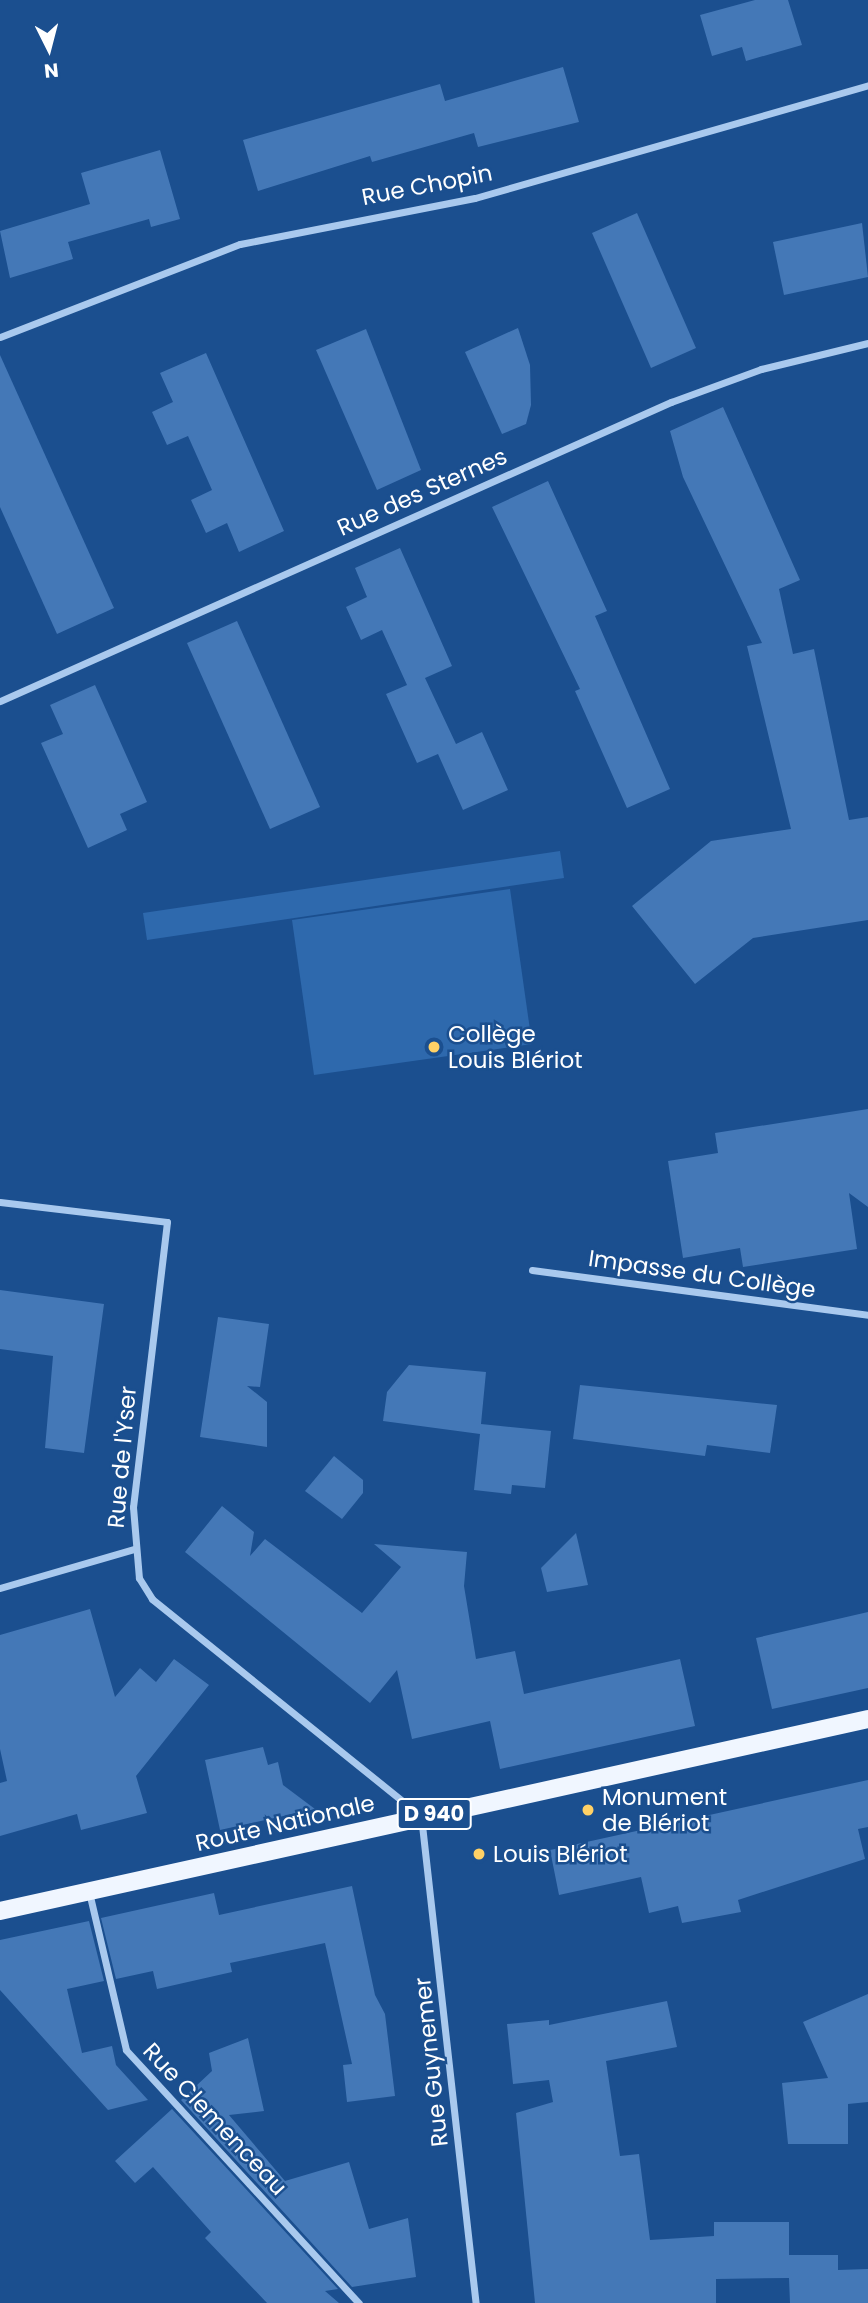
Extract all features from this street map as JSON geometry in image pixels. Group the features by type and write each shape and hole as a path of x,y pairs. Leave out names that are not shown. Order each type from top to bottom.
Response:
{"main road":[{"name":"Route Nationale","path":"0,1912 421,1816 868,1719"}],"street":[{"name":"Rue Chopin","path":"0,337 240,244 475,198 868,85"},
{"name":"Rue des Sternes","path":"0,701 682,397 868,343"},
{"name":"Rue de l'Yser","path":"0,1202 167,1222 132,1507 134,1549 139,1578 152,1599 421,1816"},
{"name":"Impasse du Collège","path":"532,1270 868,1315"},
{"path":"0,1588 134,1549"},
{"name":"Rue Guynemer","path":"421,1816 476,2303"},
{"name":"Rue Clemenceau","path":"89,1891 126,2050 359,2303"}],"shaded area":[{"path":"560,851 564,878 147,940 143,913"},
{"path":"510,889 532,1044 314,1075 292,920"}],"building":[{"path":"755,0 788,0 802,45 746,61 742,47 712,56 700,15"},
{"path":"563,67 579,122 478,147 474,133 372,162 370,156 258,191 243,140 440,84 445,101"},
{"path":"160,150 180,219 151,227 149,219 68,242 73,259 10,278 0,231 90,204 81,173"},
{"path":"637,213 696,348 651,368 592,233"},
{"path":"862,223 868,277 784,295 773,242"},
{"path":"518,328 530,365 531,405 526,424 502,434 465,352"},
{"path":"366,329 421,470 377,490 316,350"},
{"path":"206,353 284,531 239,552 227,523 206,533 191,500 212,490 188,436 167,445 152,412 173,402 160,373"},
{"path":"0,355 114,608 57,634 0,507"},
{"path":"723,407 800,580 779,589 793,654 814,649 849,820 868,817 868,920 753,938 695,984 632,906 711,841 791,829 747,646 762,643 683,477 670,431"},
{"path":"548,481 607,611 595,616 670,789 627,808 575,691 580,689 492,507"},
{"path":"400,548 452,666 425,678 456,744 482,732 508,790 463,810 438,754 417,763 386,694 407,685 382,630 361,640 346,607 367,597 355,568"},
{"path":"237,621 320,807 270,829 187,643"},
{"path":"95,685 147,802 120,814 127,830 88,848 41,743 63,734 50,705"},
{"path":"868,1109 868,1207 849,1193 857,1249 743,1267 740,1248 683,1258 668,1161 718,1153 715,1133"},
{"path":"0,1290 104,1304 84,1453 45,1448 53,1356 0,1349"},
{"path":"218,1317 269,1324 260,1387 247,1386 267,1402 267,1447 200,1437"},
{"path":"409,1365 486,1372 481,1424 551,1431 545,1488 512,1485 511,1494 474,1490 480,1434 383,1421 387,1392"},
{"path":"580,1385 777,1405 770,1453 707,1445 705,1456 573,1439"},
{"path":"334,1456 363,1480 363,1493 342,1519 305,1491"},
{"path":"222,1506 254,1532 250,1556 265,1539 362,1613 401,1567 374,1544 467,1552 464,1586 476,1659 515,1651 524,1694 680,1659 695,1726 500,1769 490,1721 412,1739 397,1670 370,1703 185,1552"},
{"path":"576,1533 588,1585 547,1592 541,1568"},
{"path":"90,1609 115,1697 140,1668 156,1682 174,1659 209,1685 136,1776 147,1813 81,1830 77,1814 0,1836 0,1783 7,1781 0,1749 0,1635"},
{"path":"868,1612 868,1688 772,1709 756,1638"},
{"path":"263,1747 268,1765 278,1762 283,1785 315,1809 220,1830 205,1760"},
{"path":"868,1780 868,1827 858,1829 865,1859 738,1900 741,1912 682,1923 678,1906 649,1913 641,1877 559,1895 550,1850"},
{"path":"352,1886 375,1995 385,2014 395,2096 347,2102 343,2065 352,2064 325,1943 230,1963 232,1972 157,1989 153,1971 116,1979 101,1918 214,1893 219,1915"},
{"path":"89,1921 104,1981 67,1989 82,2053 112,2046 116,2065 148,2100 108,2110 0,1990 0,1940"},
{"path":"868,1994 868,2102 848,2104 848,2144 788,2144 782,2083 828,2078 803,2022"},
{"path":"667,2001 677,2047 606,2061 620,2156 639,2154 650,2240 714,2236 714,2222 789,2222 789,2255 838,2255 838,2270 868,2269 868,2303 790,2303 789,2278 716,2279 716,2303 535,2303 516,2113 553,2102 549,2080 513,2084 507,2024 549,2020 549,2025"},
{"path":"248,2038 264,2111 229,2115 285,2181 349,2162 369,2229 408,2218 416,2277 352,2287 181,2100 212,2071 209,2053"},
{"path":"172,2109 338,2289 325,2291 339,2303 267,2303 205,2238 211,2232 153,2167 135,2183 115,2161"}],"place":[{"name":"Collège Louis Blériot","path":"434,1047"},
{"name":"Monument de Blériot","path":"588,1810"},
{"name":"Louis Blériot","path":"479,1854"}]}
